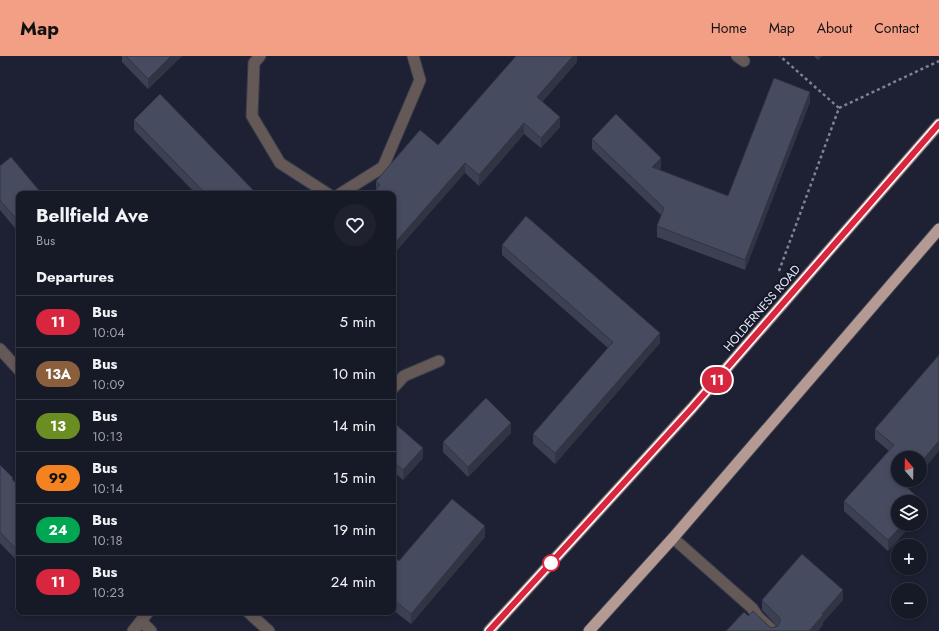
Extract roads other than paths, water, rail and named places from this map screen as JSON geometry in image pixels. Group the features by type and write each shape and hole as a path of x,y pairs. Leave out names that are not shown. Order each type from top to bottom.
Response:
{"highway":[{"name":"HOLDERNESS ROAD","path":"489,631 697,403 939,124"},
{"path":"589,631 673,538 939,229"}],"street":[{"path":"260,56 254,63 252,116 280,163 323,191"},
{"path":"345,191 383,167 420,80 413,56"},
{"path":"0,349 16,367"},
{"path":"396,385 404,376 439,361"},
{"path":"673,538 752,608 758,617 773,631"},
{"path":"251,615 269,631"},
{"path":"133,631 144,616 151,631"}]}
